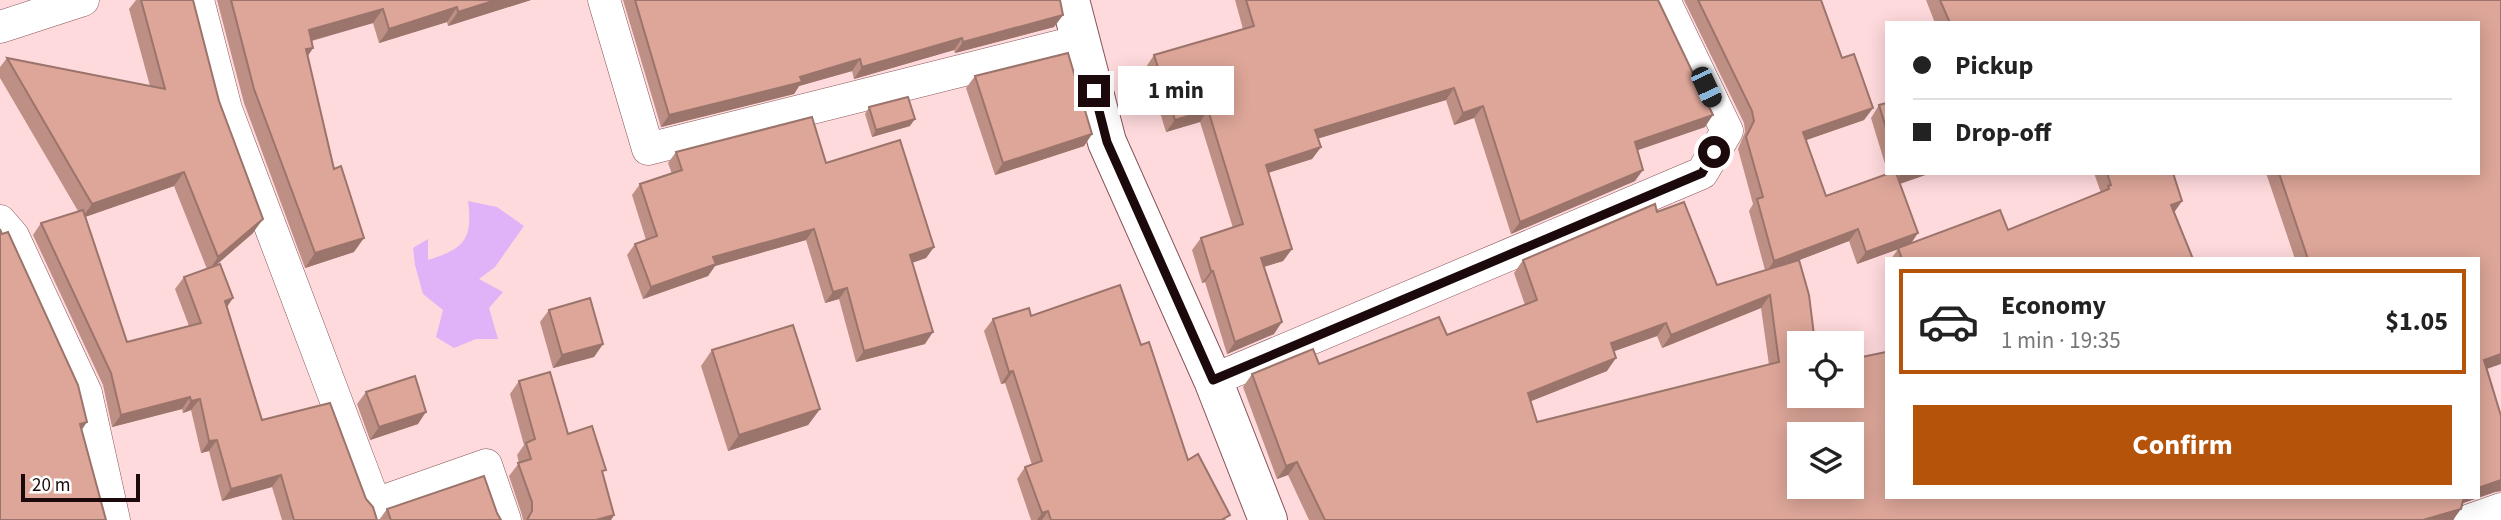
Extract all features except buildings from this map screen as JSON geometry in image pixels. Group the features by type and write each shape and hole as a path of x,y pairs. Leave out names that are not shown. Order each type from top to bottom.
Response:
{"street":[{"path":"0,27 83,0"},
{"path":"198,0 226,109 375,504 486,466 505,520"},
{"path":"604,0 648,149 1080,41"},
{"path":"1070,0 1107,142 1213,380 1268,520"},
{"path":"1213,380 1702,173 1727,131 1664,0"},
{"path":"0,220 13,236 86,393 114,520"},
{"path":"2470,520 2501,509"}],"shaded area":[{"path":"468,201 497,207 524,226 495,267 479,279 503,292 489,308 498,339 476,339 454,348 436,337 443,310 423,294 413,248 428,239 428,260 458,247 467,234 469,225"}],"route":[{"path":"1094,91 1107,142 1213,380 1702,173 1714,152"}]}
